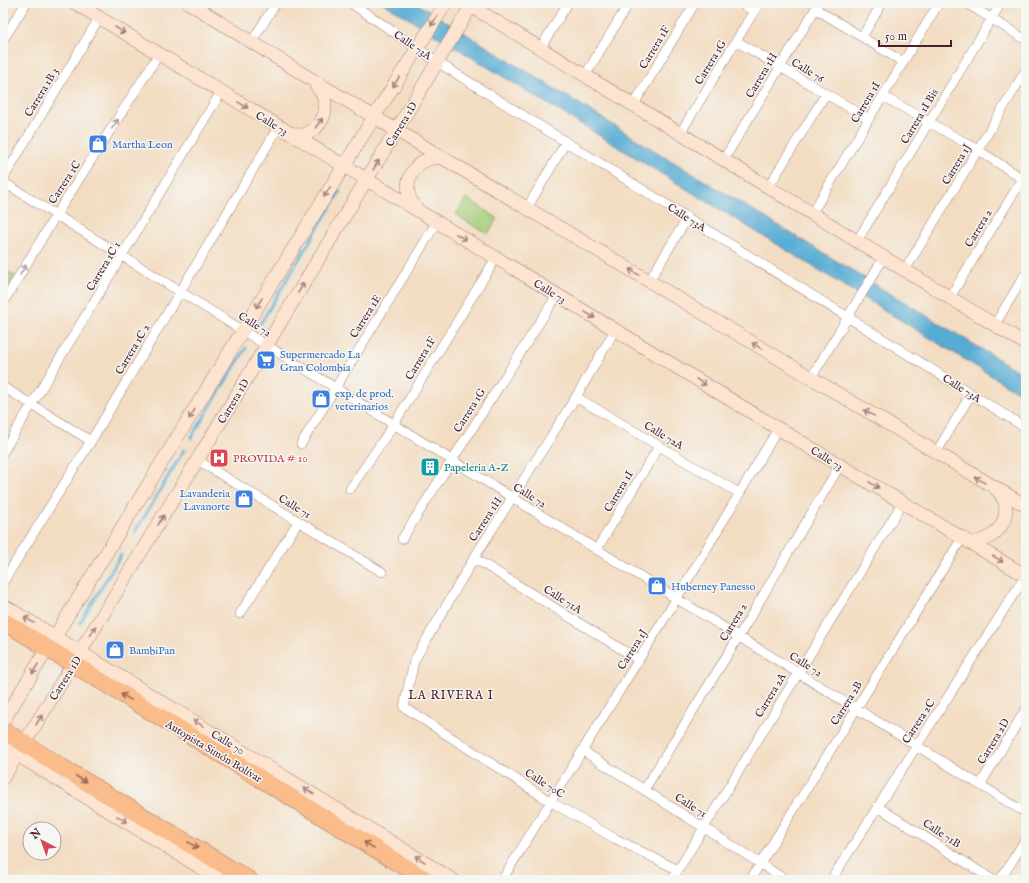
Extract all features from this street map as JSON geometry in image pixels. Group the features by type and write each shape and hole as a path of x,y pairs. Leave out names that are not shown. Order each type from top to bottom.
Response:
{"highway":[{"name":"Autopista Simón Bolívar","path":"3,621 51,642 151,704 426,880"},
{"path":"3,730 21,749 60,774 249,880"}],"street":[{"path":"3,40 26,3"},
{"name":"Calle 73","path":"75,3 778,429 1026,576"},
{"path":"189,3 251,43 397,131 447,159 995,489 1026,506"},
{"path":"251,43 276,3"},
{"name":"Calle 73A","path":"351,3 417,49 1026,428"},
{"path":"541,47 568,3"},
{"path":"586,74 629,3"},
{"name":"Carrera 1F","path":"634,104 695,3"},
{"path":"740,3 754,12"},
{"name":"Carrera 1G","path":"681,132 759,3"},
{"path":"862,37 882,3"},
{"name":"Carrera 1I","path":"812,213 939,3"},
{"path":"966,3 1026,40"},
{"name":"Carrera 1I Bis","path":"857,241 1001,3"},
{"path":"470,4 1026,344"},
{"name":"Carrera 1D","path":"3,778 397,131 463,21 470,4"},
{"path":"3,721 242,330 445,5"},
{"path":"817,6 862,37 903,62"},
{"name":"Carrera 1H","path":"724,159 817,6"},
{"name":"Carrera 1B 3","path":"3,180 99,18"},
{"name":"Calle 76","path":"736,41 825,95 869,118"},
{"name":"Carrera 1C","path":"3,303 56,215 160,54"},
{"name":"Carrera 1J","path":"905,270 1026,70"},
{"path":"282,128 295,135 305,134 315,129 322,121 325,111 325,100 314,81"},
{"name":"Carrera 1C 1","path":"3,452 222,92"},
{"path":"769,186 825,95"},
{"path":"883,96 1025,178"},
{"name":"Carrera 1C 2","path":"3,582 282,128"},
{"path":"527,208 566,142"},
{"path":"418,210 412,203 408,194 410,175 416,167 428,159 447,159"},
{"name":"Carrera 2","path":"950,297 1025,178"},
{"name":"Calle 72","path":"3,180 56,215 512,498 1026,813"},
{"path":"649,281 688,217"},
{"name":"Carrera 1E","path":"301,444 437,222"},
{"path":"811,378 875,269 884,257"},
{"name":"Carrera 1F","path":"350,489 394,424 496,258"},
{"path":"995,324 1026,273"},
{"name":"Carrera 1G","path":"402,539 557,295"},
{"name":"Carrera 1H","path":"404,708 414,661 474,558 576,397 615,330"},
{"path":"3,387 91,441"},
{"path":"936,453 971,394"},
{"name":"Calle 72A","path":"576,397 739,494"},
{"name":"Carrera 1J","path":"502,880 677,598 778,429"},
{"name":"Carrera 1I","path":"597,549 659,446"},
{"name":"Calle 71","path":"197,460 382,572"},
{"name":"Carrera 2","path":"644,790 739,636 840,466"},
{"path":"966,540 979,542 989,539 1002,525 1005,515 1005,505 1001,496 995,489"},
{"name":"Carrera 2A","path":"672,880 903,502"},
{"path":"240,614 298,522"},
{"name":"Carrera 2B","path":"750,880 856,709 966,540"},
{"name":"Calle 71A","path":"474,558 639,660"},
{"name":"Carrera 2C","path":"831,880 1026,576"},
{"path":"3,605 51,642"},
{"name":"Calle 70","path":"151,704 453,880"},
{"name":"Calle 70C","path":"404,708 551,802 614,838 678,870"},
{"name":"Carrera 2D","path":"980,785 1026,709"},
{"path":"3,746 21,749"},
{"name":"Calle 71","path":"583,750 786,880"},
{"path":"60,774 220,880"},
{"name":"Calle 71B","path":"878,807 993,880"},
{"path":"1000,880 1026,839"}],"green space":[{"path":"466,198 497,218 488,234 456,215"},
{"path":"3,269 15,276 3,297"}],"water":[{"path":"383,3 416,3 657,152 1026,376 1026,397"}],"waterway":[{"path":"260,324 340,191"},
{"path":"191,438 246,348"},
{"path":"135,532 184,450"},
{"path":"80,623 121,555"}],"place":[{"name":"Martha Leon","path":"98,144"},
{"name":"Supermercado La Gran Colombia","path":"266,360"},
{"name":"exp. de prod. veterinarios","path":"321,399"},
{"name":"PROVIDA # 10","path":"219,458"},
{"name":"Papeleria A-Z","path":"430,467"},
{"name":"Lavanderia Lavanorte","path":"244,499"},
{"name":"Huberney Panesso","path":"657,586"},
{"name":"BambiPan","path":"115,650"}],"district":[{"name":"LA RIVERA I","path":"451,695"}]}
